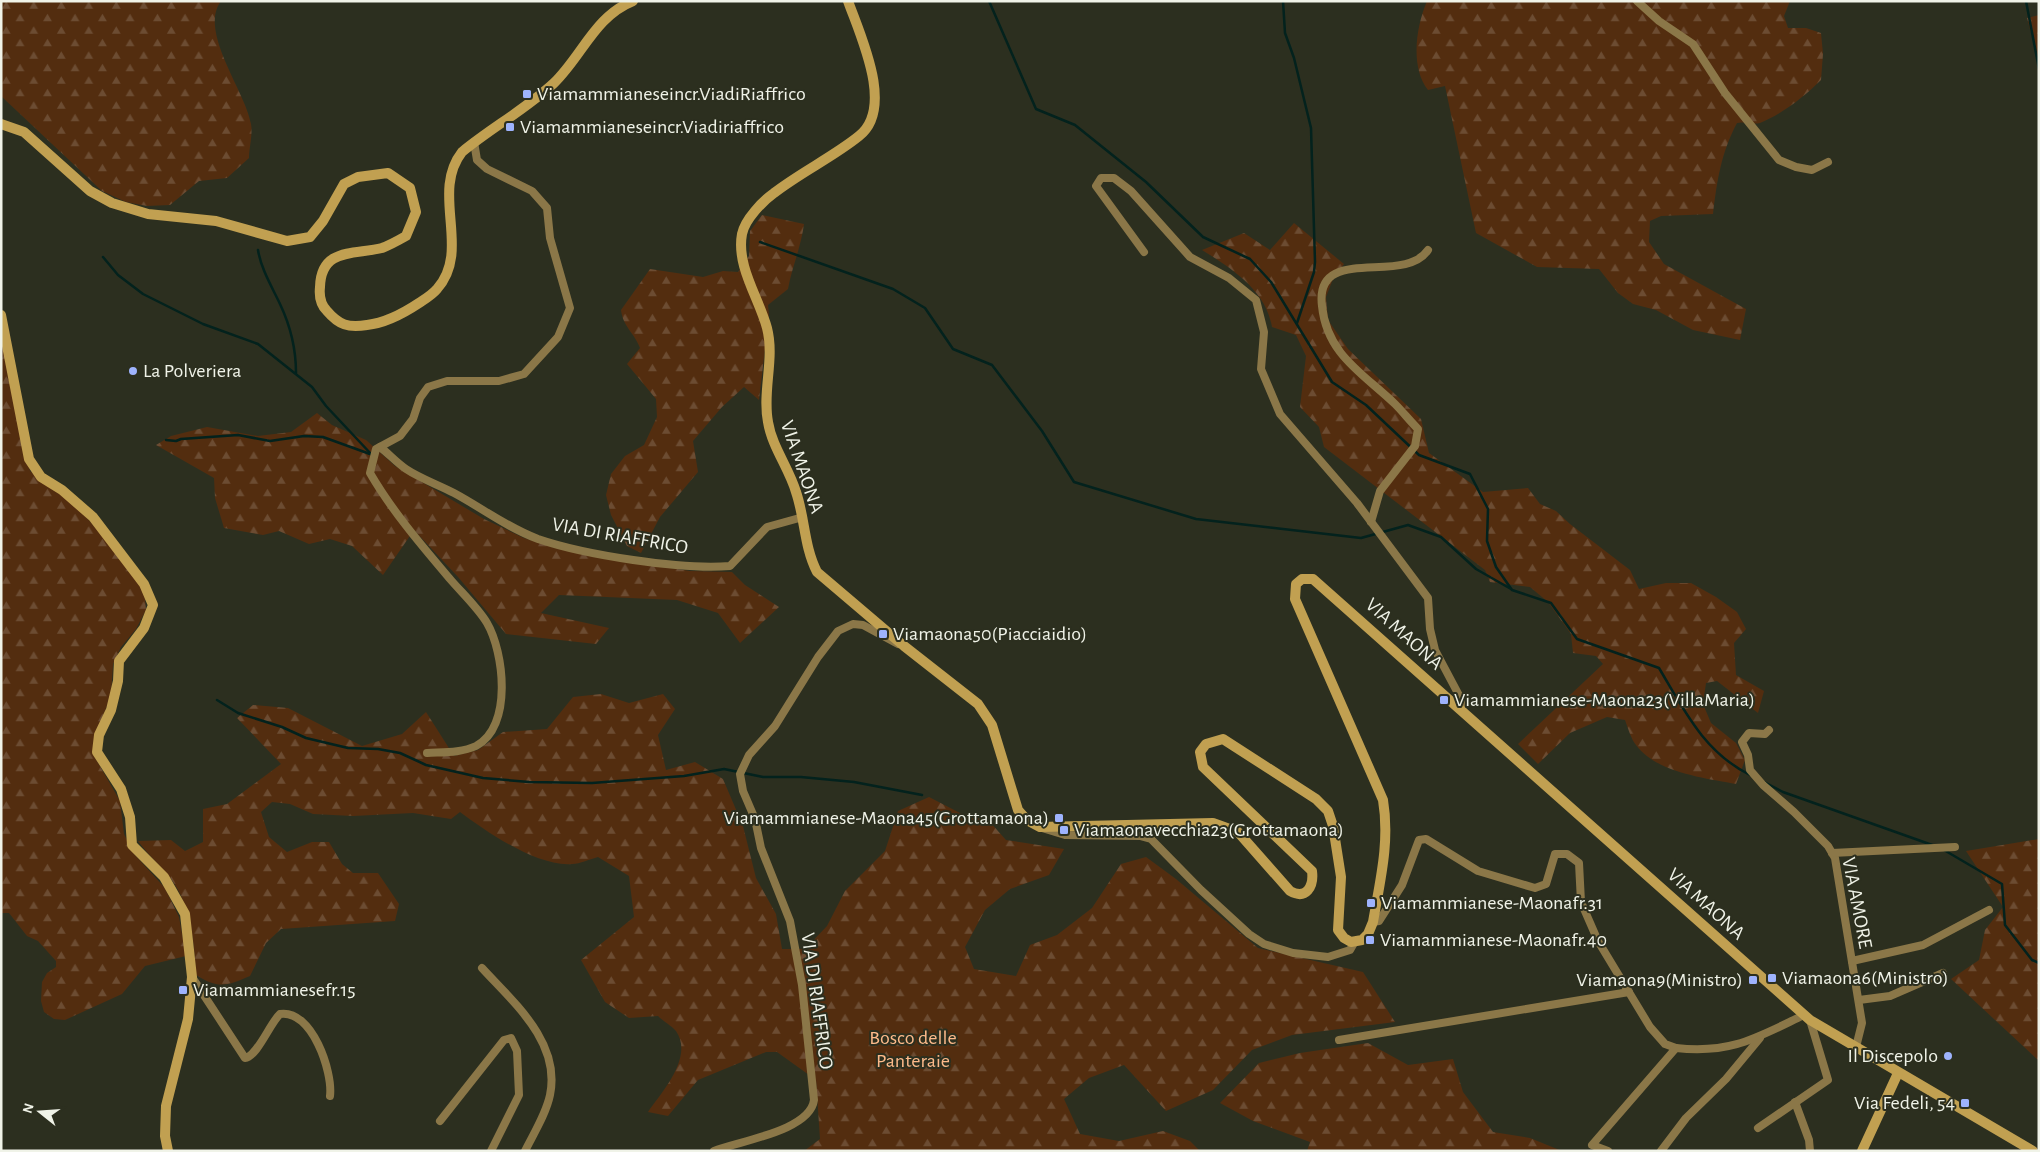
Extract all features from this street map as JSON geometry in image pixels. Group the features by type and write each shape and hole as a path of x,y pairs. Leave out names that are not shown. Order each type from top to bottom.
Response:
{"main road":[{"path":"1,124 24,132 90,191 112,203 148,214 216,220 287,241 310,237 324,221 344,184 358,177 388,174 410,188 416,212 406,236 383,248 335,256 323,268 320,286 321,305 334,320 352,327 376,324 409,310 436,291 445,279 450,264 452,246 448,183 453,163 474,142 519,111 552,84 567,70 602,20 623,5 633,1"},
{"name":"VIA MAONA","path":"848,1 868,59 875,87 872,118 861,135 792,179 760,204 742,233 743,261 766,327 771,348 768,423 796,491 811,561 817,572 824,580 904,646 978,704 992,725 1018,810 1027,820 1040,827"},
{"path":"1,315 29,459 41,477 62,490 93,517 144,584 153,605 144,628 119,661 118,681 111,710 99,735 96,752 121,788 130,817 132,845 164,877 185,914 192,977 188,1019 166,1106 165,1136 168,1151"},
{"name":"VIA MAONA","path":"1354,943 1366,938 1373,922 1387,838 1383,800 1295,599 1296,584 1305,578 1319,582 1807,1018 2033,1151"},
{"path":"1040,827 1213,824 1238,832 1290,891 1297,895 1306,893 1314,881 1312,872 1290,848 1203,767 1200,752 1206,744 1222,739 1316,799 1328,811 1333,826 1341,877 1338,930 1344,938 1354,943"},
{"path":"1862,1151 1898,1073"}],"street":[{"path":"1637,1 1659,21 1693,44 1725,93 1779,160 1796,167 1812,170 1828,162"},
{"path":"427,753 460,750 477,745 489,734 498,716 502,697 499,654 486,623 408,528 370,473 376,449 400,436 413,419 420,398 428,387 447,381 499,381 524,374 558,337 570,308 550,238 547,208 532,191 487,169 477,160 474,142"},
{"path":"1144,252 1096,186 1101,178 1114,178 1131,191 1190,257 1229,278 1256,300 1264,332 1261,369 1280,414 1371,522 1428,598 1430,629 1435,650 1461,699 1461,708"},
{"path":"1371,522 1380,490 1415,446 1418,429 1394,404 1347,363 1330,334 1322,306 1324,286 1331,276 1343,269 1400,266 1424,256 1428,250"},
{"name":"VIA DI RIAFFRICO","path":"380,447 407,470 455,493 509,525 538,539 604,554 652,562 713,567 730,566 767,528 802,517"},
{"name":"VIA DI RIAFFRICO","path":"714,1151 787,1128 809,1114 813,1108 814,1100 802,985 790,922 761,848 755,819 743,791 740,774 749,755 775,726 818,657 838,631 853,624 862,625 904,646"},
{"name":"VIA AMORE","path":"1769,730 1765,734 1749,733 1742,742 1748,755 1750,770 1763,785 1794,812 1835,858 1862,1023 1856,1046"},
{"name":"VIA MAONA","path":"1040,827 1065,835 1140,836 1151,839 1248,934 1264,944 1293,953 1328,957 1350,950 1354,943"},
{"path":"1373,922 1379,920 1402,886 1419,840 1426,840 1478,871 1535,888 1544,886 1553,856 1562,853 1571,856 1579,863 1581,902 1598,941 1661,1040 1676,1048 1696,1050 1727,1048 1807,1018 1828,1080 1758,1128"},
{"path":"1832,853 1955,847"},
{"path":"1852,961 1923,945 1989,910"},
{"path":"482,968 526,1018 545,1044 550,1067 551,1094 525,1151"},
{"path":"1859,1000 1890,996 1943,973"},
{"path":"192,977 245,1058 252,1055 280,1014 293,1015 313,1034 325,1059 330,1076 330,1096"},
{"path":"1339,1040 1630,992"},
{"path":"1661,1151 1686,1118 1726,1079 1761,1036"},
{"path":"440,1121 504,1040 511,1038 517,1051 519,1095 490,1151"},
{"path":"1608,1151 1592,1145 1676,1048"},
{"path":"1795,1102 1809,1140 1810,1151"}],"green space":[{"path":"1,1 221,1 215,14 215,28 219,45 251,124 249,158 227,178 199,181 170,205 147,206 126,202 102,191 1,96"},
{"path":"1427,1 1790,1 1784,16 1788,28 1806,28 1821,33 1823,54 1821,80 1807,93 1776,115 1760,123 1737,123 1720,167 1713,214 1661,216 1650,221 1649,242 1664,264 1746,309 1740,340 1693,330 1656,310 1633,304 1618,293 1599,269 1537,267 1476,233 1445,86 1428,90 1422,81 1419,70 1417,59 1418,35"},
{"path":"2039,15 2039,62 2027,18"},
{"path":"762,215 804,224 788,289 768,305 769,315 759,400 744,387 722,407 693,441 698,472 660,517 641,553 627,546 611,515 606,495 611,474 625,456 644,445 657,417 656,399 627,364 640,348 624,321 621,310 650,269 703,277 723,271 738,272 749,256 750,231"},
{"path":"1294,223 1344,264 1333,279 1326,297 1328,320 1348,349 1421,419 1429,453 1483,492 1528,488 1540,504 1556,511 1630,570 1639,589 1666,583 1691,583 1737,612 1746,629 1734,643 1736,675 1764,691 1758,713 1717,681 1706,683 1703,704 1711,723 1736,743 1745,760 1736,784 1682,773 1656,762 1636,745 1625,720 1607,717 1570,733 1538,764 1518,744 1603,664 1596,656 1573,653 1571,634 1548,602 1530,587 1490,582 1485,570 1324,447 1319,427 1300,407 1306,356 1296,335 1272,327 1263,302 1246,281 1202,250 1244,233 1270,250"},
{"path":"1,333 30,471 79,509 119,554 144,589 146,610 136,629 121,647 113,664 111,696 94,738 93,754 120,801 124,834 134,854 165,888 179,917 186,956 145,966 122,994 65,1020 54,1019 44,1012 41,1001 42,982 47,973 56,967 56,961 38,941 27,936 9,913 1,913"},
{"path":"317,413 332,425 366,440 395,466 484,519 524,538 552,547 600,557 690,571 732,572 745,585 779,607 740,643 718,613 677,600 559,595 541,613 609,628 596,644 506,634 458,577 414,530 383,575 352,546 330,539 309,544 279,531 263,535 224,528 215,498 214,478 156,445 171,436 207,427 258,436 291,432"},
{"name":"Bosco delle Panteraie","path":"601,694 629,703 663,694 675,709 658,735 666,770 695,762 723,779 743,826 756,878 776,914 782,949 805,949 827,926 845,891 885,851 898,811 929,797 960,813 989,821 1006,840 1064,849 1049,875 1010,889 985,910 965,947 974,969 1016,976 1030,945 1057,935 1092,908 1121,864 1146,857 1176,879 1258,948 1363,972 1395,1022 1292,1035 1252,1050 1213,1090 1166,1111 1124,1065 1089,1078 1064,1099 1080,1134 1119,1141 1163,1131 1190,1141 1200,1151 804,1151 820,1139 816,1080 777,1052 766,1052 698,1080 668,1116 648,1112 674,1074 679,1063 681,1041 676,1031 658,1016 629,1018 605,1002 581,960 634,917 629,876 598,857 572,864 544,860 528,854 498,838 460,812 451,819 413,813 353,816 313,814 290,804 272,802 261,812 269,837 287,852 312,842 329,842 342,864 353,873 378,873 399,904 395,921 281,929 266,943 250,976 229,984 217,984 196,975 190,925 183,901 171,879 138,841 171,840 185,851 203,842 203,809 227,804 281,764 237,718 253,705 288,708 362,746 402,734 426,712 454,756 478,750 503,732 547,729 573,697"},
{"path":"2039,839 2039,1061 1951,979 1979,960 1985,930 2003,907 1966,851"},
{"path":"1368,1043 1408,1065 1453,1059 1463,1092 1493,1132 1530,1138 1562,1151 1307,1151 1310,1142 1253,1121 1220,1103 1259,1063 1300,1053"}],"waterway":[{"path":"989,1 1036,109 1075,125 1146,182 1203,237 1250,259 1271,282 1332,382 1366,405 1419,455 1470,474 1488,509 1487,541 1496,567 1512,590 1551,603 1577,639 1659,668 1687,714 1708,742 1734,766 1750,775"},
{"path":"1283,1 1285,33 1294,58 1311,128 1315,262 1314,272 1297,323"},
{"path":"2026,1 2039,69"},
{"path":"760,242 893,289 925,308 953,349 992,365 1042,431 1074,482 1196,519 1361,538 1408,525 1441,537 1476,569 1511,589"},
{"path":"258,250 264,271 284,312 294,347 296,373"},
{"path":"103,257 118,275 143,294 203,324 258,344 312,387 326,406 372,455"},
{"path":"166,440 176,441 181,439 238,435 270,441 304,436 323,437 370,454"},
{"path":"217,700 238,713 282,727 306,738 348,748 378,749 400,753 426,765 483,778 529,782 592,783 684,776 724,769 763,777 801,777 854,782 922,795"},
{"path":"1764,782 1783,792 1935,846"},
{"path":"1944,850 2002,884 2005,925 2032,960 2039,963"}],"place":[{"name":"Viamammianeseincr.ViadiRiaffrico","path":"527,94"},
{"name":"Viamammianeseincr.Viadiriaffrico","path":"510,127"},
{"name":"La Polveriera","path":"133,371"},
{"name":"Viamaona50(Piacciaidio)","path":"883,634"},
{"name":"Viamammianese-Maona23(VillaMaria)","path":"1444,700"},
{"name":"Viamammianese-Maona45(Grottamaona)","path":"1059,818"},
{"name":"Viamaonavecchia23(Grottamaona)","path":"1064,830"},
{"name":"Viamammianese-Maonafr.31","path":"1371,903"},
{"name":"Viamammianese-Maonafr.40","path":"1370,940"},
{"name":"Viamaona6(Ministro)","path":"1772,978"},
{"name":"Viamaona9(Ministro)","path":"1753,980"},
{"name":"Viamammianesefr.15","path":"183,990"},
{"name":"Il Discepolo","path":"1948,1056"},
{"name":"Via Fedeli, 54","path":"1965,1103"}]}
